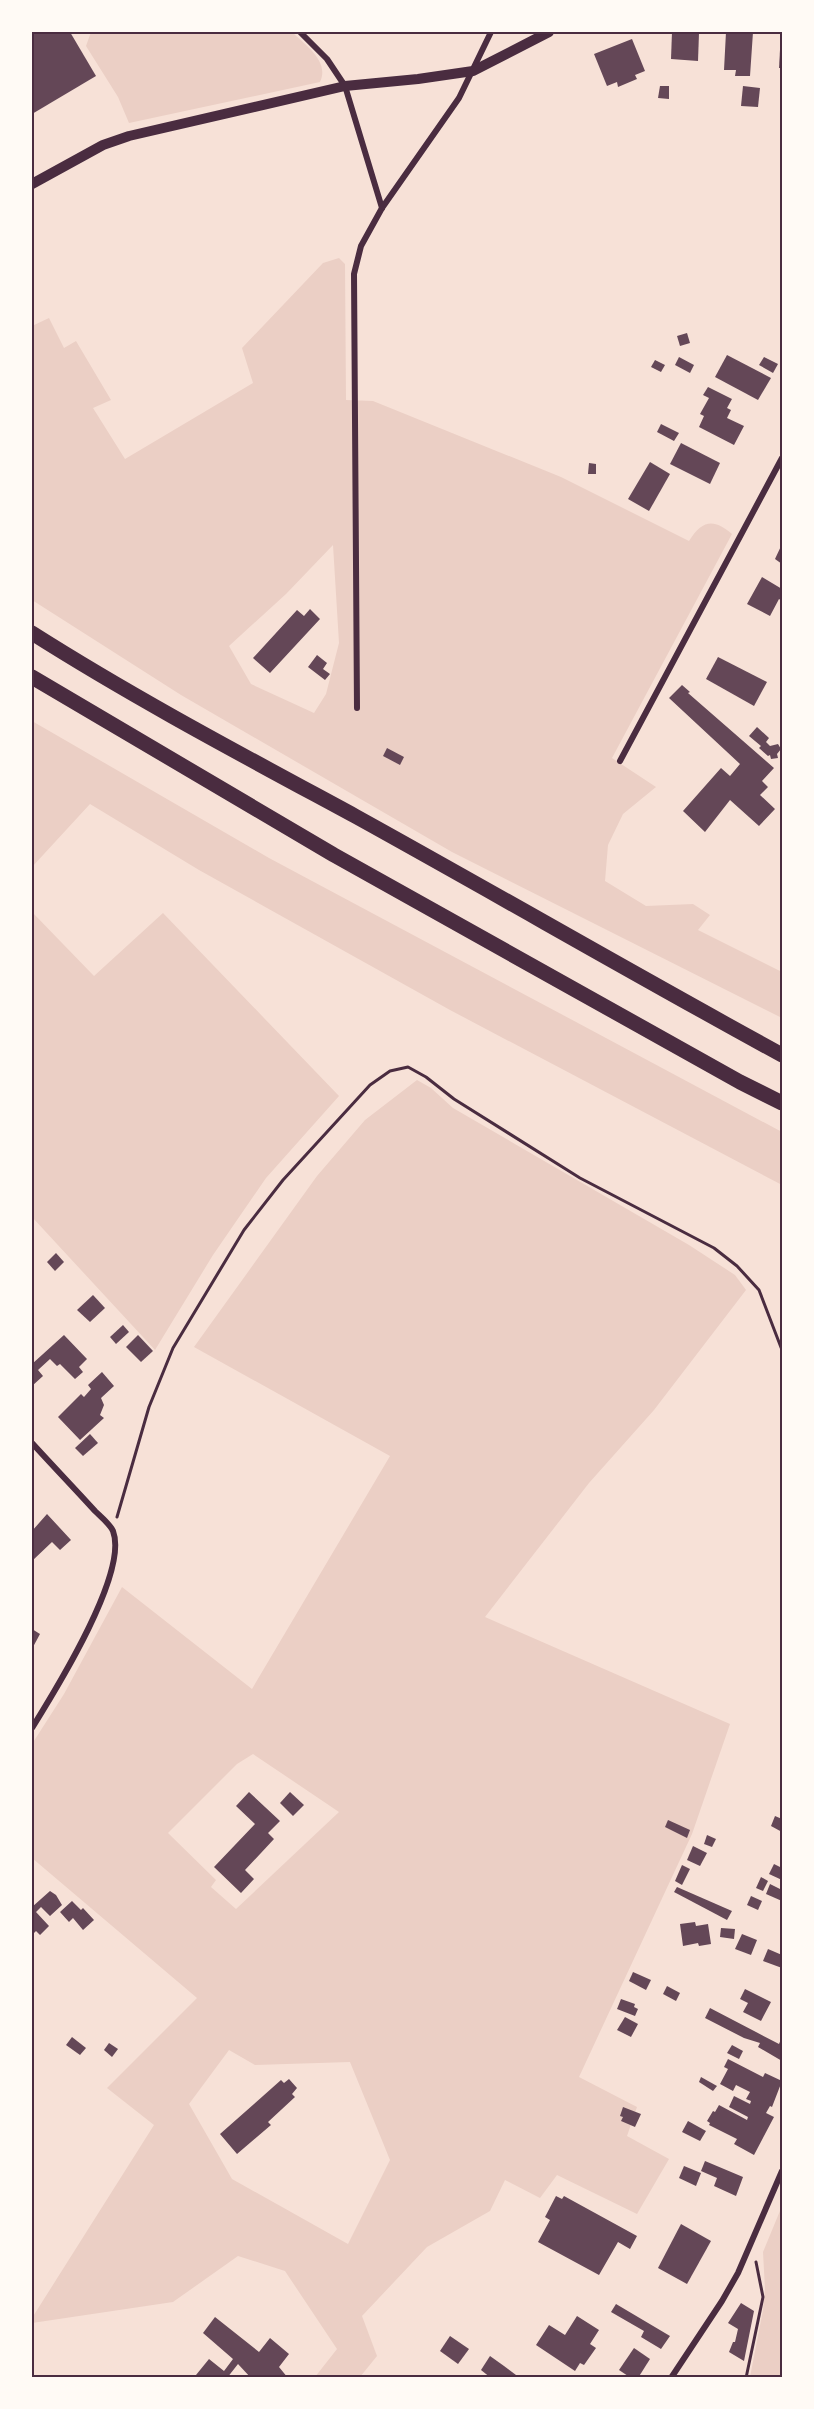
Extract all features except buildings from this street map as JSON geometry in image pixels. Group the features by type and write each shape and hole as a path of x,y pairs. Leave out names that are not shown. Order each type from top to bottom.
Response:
{"highway":[{"path":"32,633 198,732 783,1055"},
{"path":"32,677 334,855 740,1082 783,1103"}],"street":[{"path":"300,32 327,59 345,86 382,208"},
{"path":"357,708 354,274 361,246 382,208 459,98 491,32"},
{"path":"32,184 104,146 129,136 345,86 429,78 473,71 549,32"},
{"path":"620,761 783,458"},
{"path":"32,1443 113,1530 115,1550 110,1576 94,1616 57,1687 32,1728"},
{"path":"671,2378 722,2301 751,2246 783,2171"}],"path":[{"path":"113,1530 149,1407 173,1348 244,1230 283,1180 370,1085 390,1071 408,1067 426,1077 454,1099 580,1178 714,1248 737,1266 759,1290 783,1350"},
{"path":"746,2378 763,2297 761,2277 751,2246"}],"shaded area":[{"path":"91,32 292,32 315,54 322,67 322,74 320,82 129,123 118,97 86,46"},
{"path":"339,258 345,264 346,400 373,401 561,477 689,541 699,529 709,524 720,525 732,534 612,758 656,787 623,814 608,845 605,881 646,906 693,904 710,915 698,930 782,972 782,1018 452,852 181,695 32,600 32,326 49,318 64,348 76,341 111,400 93,408 125,459 253,383 242,348 323,263","holes":["333,545 339,643 326,694 314,713 251,684 229,646 286,594"]},
{"path":"32,721 269,858 782,1132 782,1185 450,1010 199,870 90,804 32,867"},
{"path":"32,912 94,976 163,913 339,1096 266,1178 213,1255 155,1350 32,1217"},
{"path":"417,1080 431,1088 453,1108 689,1245 735,1275 746,1290 654,1410 589,1483 485,1617 730,1724 692,1834 579,2077 637,2107 627,2136 669,2159 637,2214 557,2175 540,2198 505,2180 490,2211 427,2247 362,2316 377,2356 360,2377 315,2377 337,2349 285,2271 238,2256 173,2302 32,2323 32,2318 154,2125 107,2088 197,1998 32,1858 32,1744 64,1694 122,1587 252,1689 390,1456 194,1347 317,1176 365,1120","holes":["253,1754 339,1812 236,1909 211,1887 216,1880 168,1833 237,1764","229,2050 255,2065 350,2062 390,2160 348,2244 232,2179 189,2104"]},
{"path":"782,2206 782,2377 750,2377 763,2310 765,2289 763,2252"}]}
